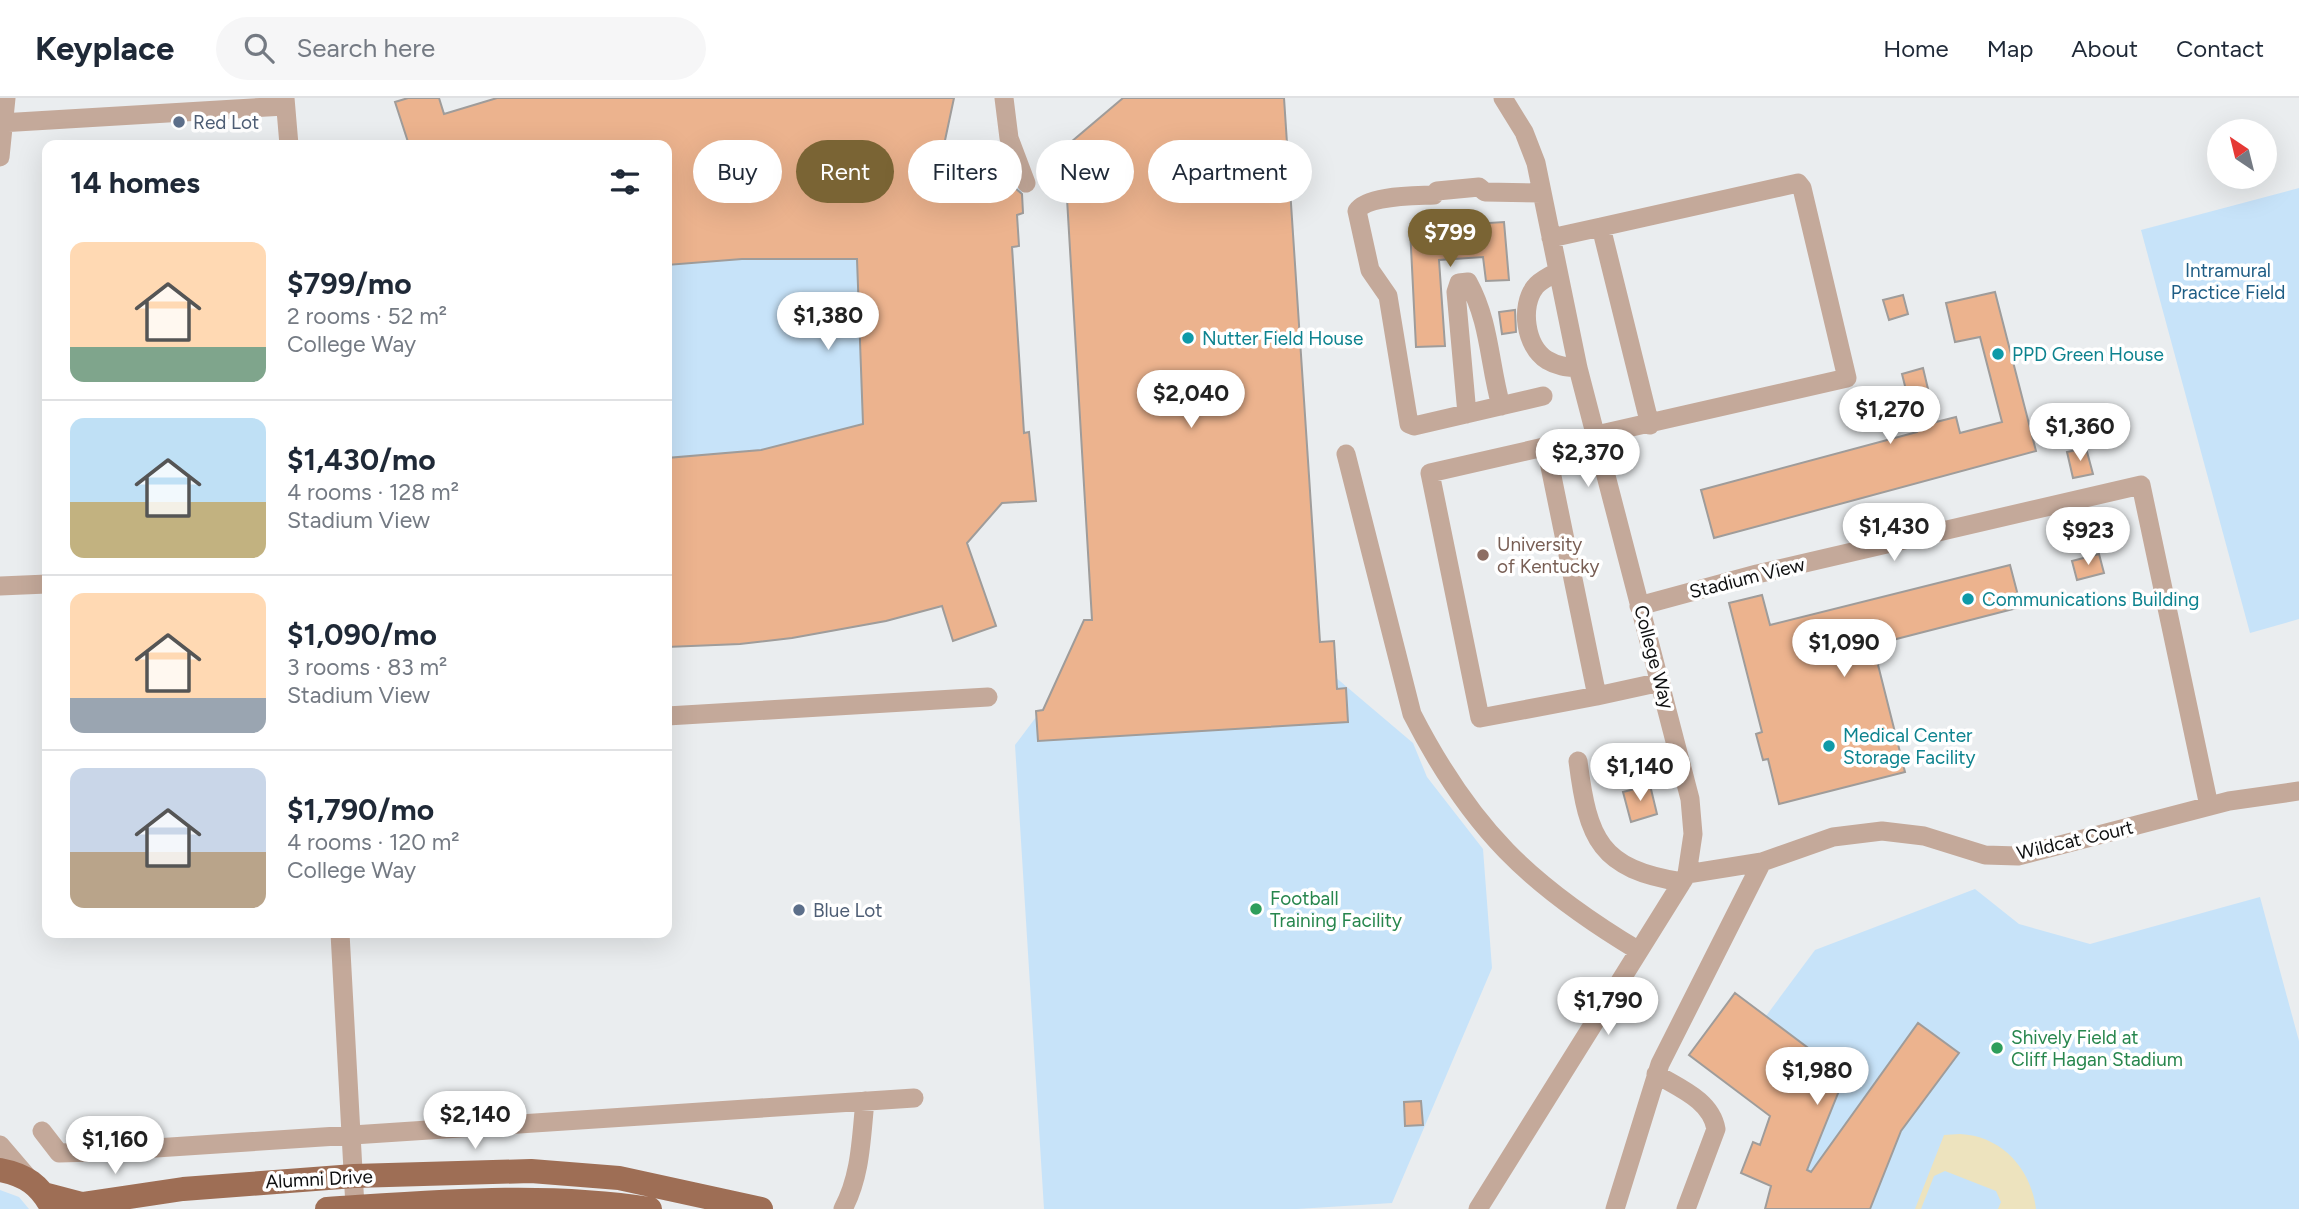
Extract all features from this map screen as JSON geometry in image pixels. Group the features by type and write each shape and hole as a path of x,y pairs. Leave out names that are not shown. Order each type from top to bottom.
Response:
{"main road":[{"name":"Alumni Drive","path":"0,1170 43,1194 82,1204 183,1189 354,1176 531,1171 607,1177 679,1189 761,1209"},
{"name":"Alumni Drive","path":"327,1209 542,1199 607,1202 650,1209"}],"street":[{"path":"0,157 6,98"},
{"path":"1004,98 1009,138 1026,183"},
{"name":"College Way","path":"1462,1209 1475,1204 1495,1178 1685,878 1693,834 1690,799 1578,368 1542,193 1524,132 1503,98"},
{"path":"2,122 285,102 289,140"},
{"path":"1551,238 1798,183 1802,188 1847,379 1596,438 1430,473 1480,718 1661,682"},
{"path":"1542,193 1485,192 1480,197 1437,200 1434,195 1384,199 1360,206 1357,211 1370,270 1388,296 1409,424 1414,426 1542,396"},
{"path":"1601,227 1650,425"},
{"path":"1558,271 1537,285 1527,302 1528,326 1533,345 1544,358 1560,367 1578,368"},
{"path":"1467,414 1456,292 1459,283 1468,282 1484,314 1492,374 1501,406"},
{"path":"1546,447 1574,597 1597,696"},
{"path":"1346,454 1412,713 1426,740 1487,832 1531,877 1577,913 1639,951"},
{"name":"Stadium View","path":"1639,606 1756,574 2141,485 2209,807"},
{"path":"0,586 42,584"},
{"path":"672,716 988,697"},
{"path":"1578,761 1584,800 1607,855 1622,866 1657,878 1685,878"},
{"name":"Wildcat Court","path":"1685,878 1762,862 1833,837 1882,831 1924,836 1985,855 2018,856 2209,807 2299,791"},
{"path":"1615,1209 1656,1074 1762,862"},
{"path":"340,938 355,1207"},
{"path":"1656,1074 1706,1105 1714,1120 1716,1129 1686,1209"},
{"path":"42,1131 59,1153 914,1098"},
{"path":"843,1209 862,1153 865,1101"},
{"path":"0,1145 43,1194"}],"green space":[{"path":"497,98 908,141 908,203 1022,203 1022,194 1023,213 1017,216 1019,246 1013,248 1023,432 1029,432 1036,501 1002,503 967,543 942,606 806,636 737,644 672,647 672,140 464,140 456,110"},
{"name":"Intramural Practice Field","path":"2299,188 2299,619 2250,633 2141,230"},
{"name":"Football Training Facility","path":"1094,640 1321,665 1413,743 1427,777 1483,849 1492,968 1392,1203 1297,1209 1044,1209 1015,745"},
{"name":"Shively Field at Cliff Hagan Stadium","path":"1975,889 2019,924 2090,944 2260,897 2299,1041 2299,1209 1765,1209 1771,1186 1741,1173 1753,1142 1760,1145 1770,1116 1689,1055 1735,993 1766,1016 1815,950"},
{"path":"0,1190 19,1197 29,1209 0,1209"}],"sand":[{"path":"1960,1134 1989,1141 2012,1157 2028,1181 2036,1209 1998,1209 2001,1202 1996,1191 1945,1171 1934,1176 1921,1209 1915,1209 1944,1135"}],"building":[{"path":"408,98 439,98 444,114 497,98 954,98 945,140 908,140 908,203 1022,203 1022,194 1023,213 1017,215 1019,246 1012,247 1024,433 1029,432 1036,501 1002,503 967,543 996,626 953,641 942,606 886,621 792,638 740,644 672,647 672,458 761,450 863,424 857,259 742,259 672,265 672,140 407,140 395,102"},
{"name":"Nutter Field House","path":"1123,98 1284,98 1287,140 1148,140 1148,203 1291,203 1320,642 1334,641 1337,689 1346,688 1348,722 1038,741 1036,711 1043,710 1084,620 1092,620 1067,203 1134,203 1134,140 1073,140"},
{"path":"1504,222 1509,280 1486,281 1483,257 1439,260 1445,346 1416,347 1410,228"},
{"path":"1995,292 2036,451 1714,538 1701,490 1917,432 1916,427 1956,417 1960,433 2002,422 1980,337 1955,342 1946,303"},
{"path":"1903,295 1908,314 1889,320 1883,300"},
{"path":"1515,310 1516,332 1502,334 1499,312"},
{"path":"1923,368 1928,389 1907,394 1902,374"},
{"path":"2086,448 2093,474 2073,478 2067,452"},
{"path":"2099,554 2104,573 2077,580 2072,561"},
{"path":"2010,565 2021,607 1873,645 1905,772 1779,804 1768,759 1763,760 1756,734 1762,732 1729,603 1762,595 1770,625"},
{"path":"1650,785 1657,814 1631,822 1623,792"},
{"path":"1735,993 1819,1056 1823,1051 1847,1071 1807,1170 1811,1172 1918,1023 1959,1053 1901,1131 1870,1209 1765,1209 1771,1186 1741,1173 1753,1142 1760,1145 1770,1116 1689,1055"},
{"path":"1421,1101 1423,1125 1405,1126 1404,1102"}],"place":[{"name":"Red Lot","path":"179,122"},
{"name":"Nutter Field House","path":"1188,338"},
{"name":"PPD Green House","path":"1998,354"},
{"name":"University of Kentucky","path":"1483,555"},
{"name":"Communications Building","path":"1968,599"},
{"name":"Medical Center Storage Facility","path":"1829,746"},
{"name":"Football Training Facility","path":"1256,909"},
{"name":"Blue Lot","path":"799,910"},
{"name":"Shively Field at Cliff Hagan Stadium","path":"1997,1048"}]}
